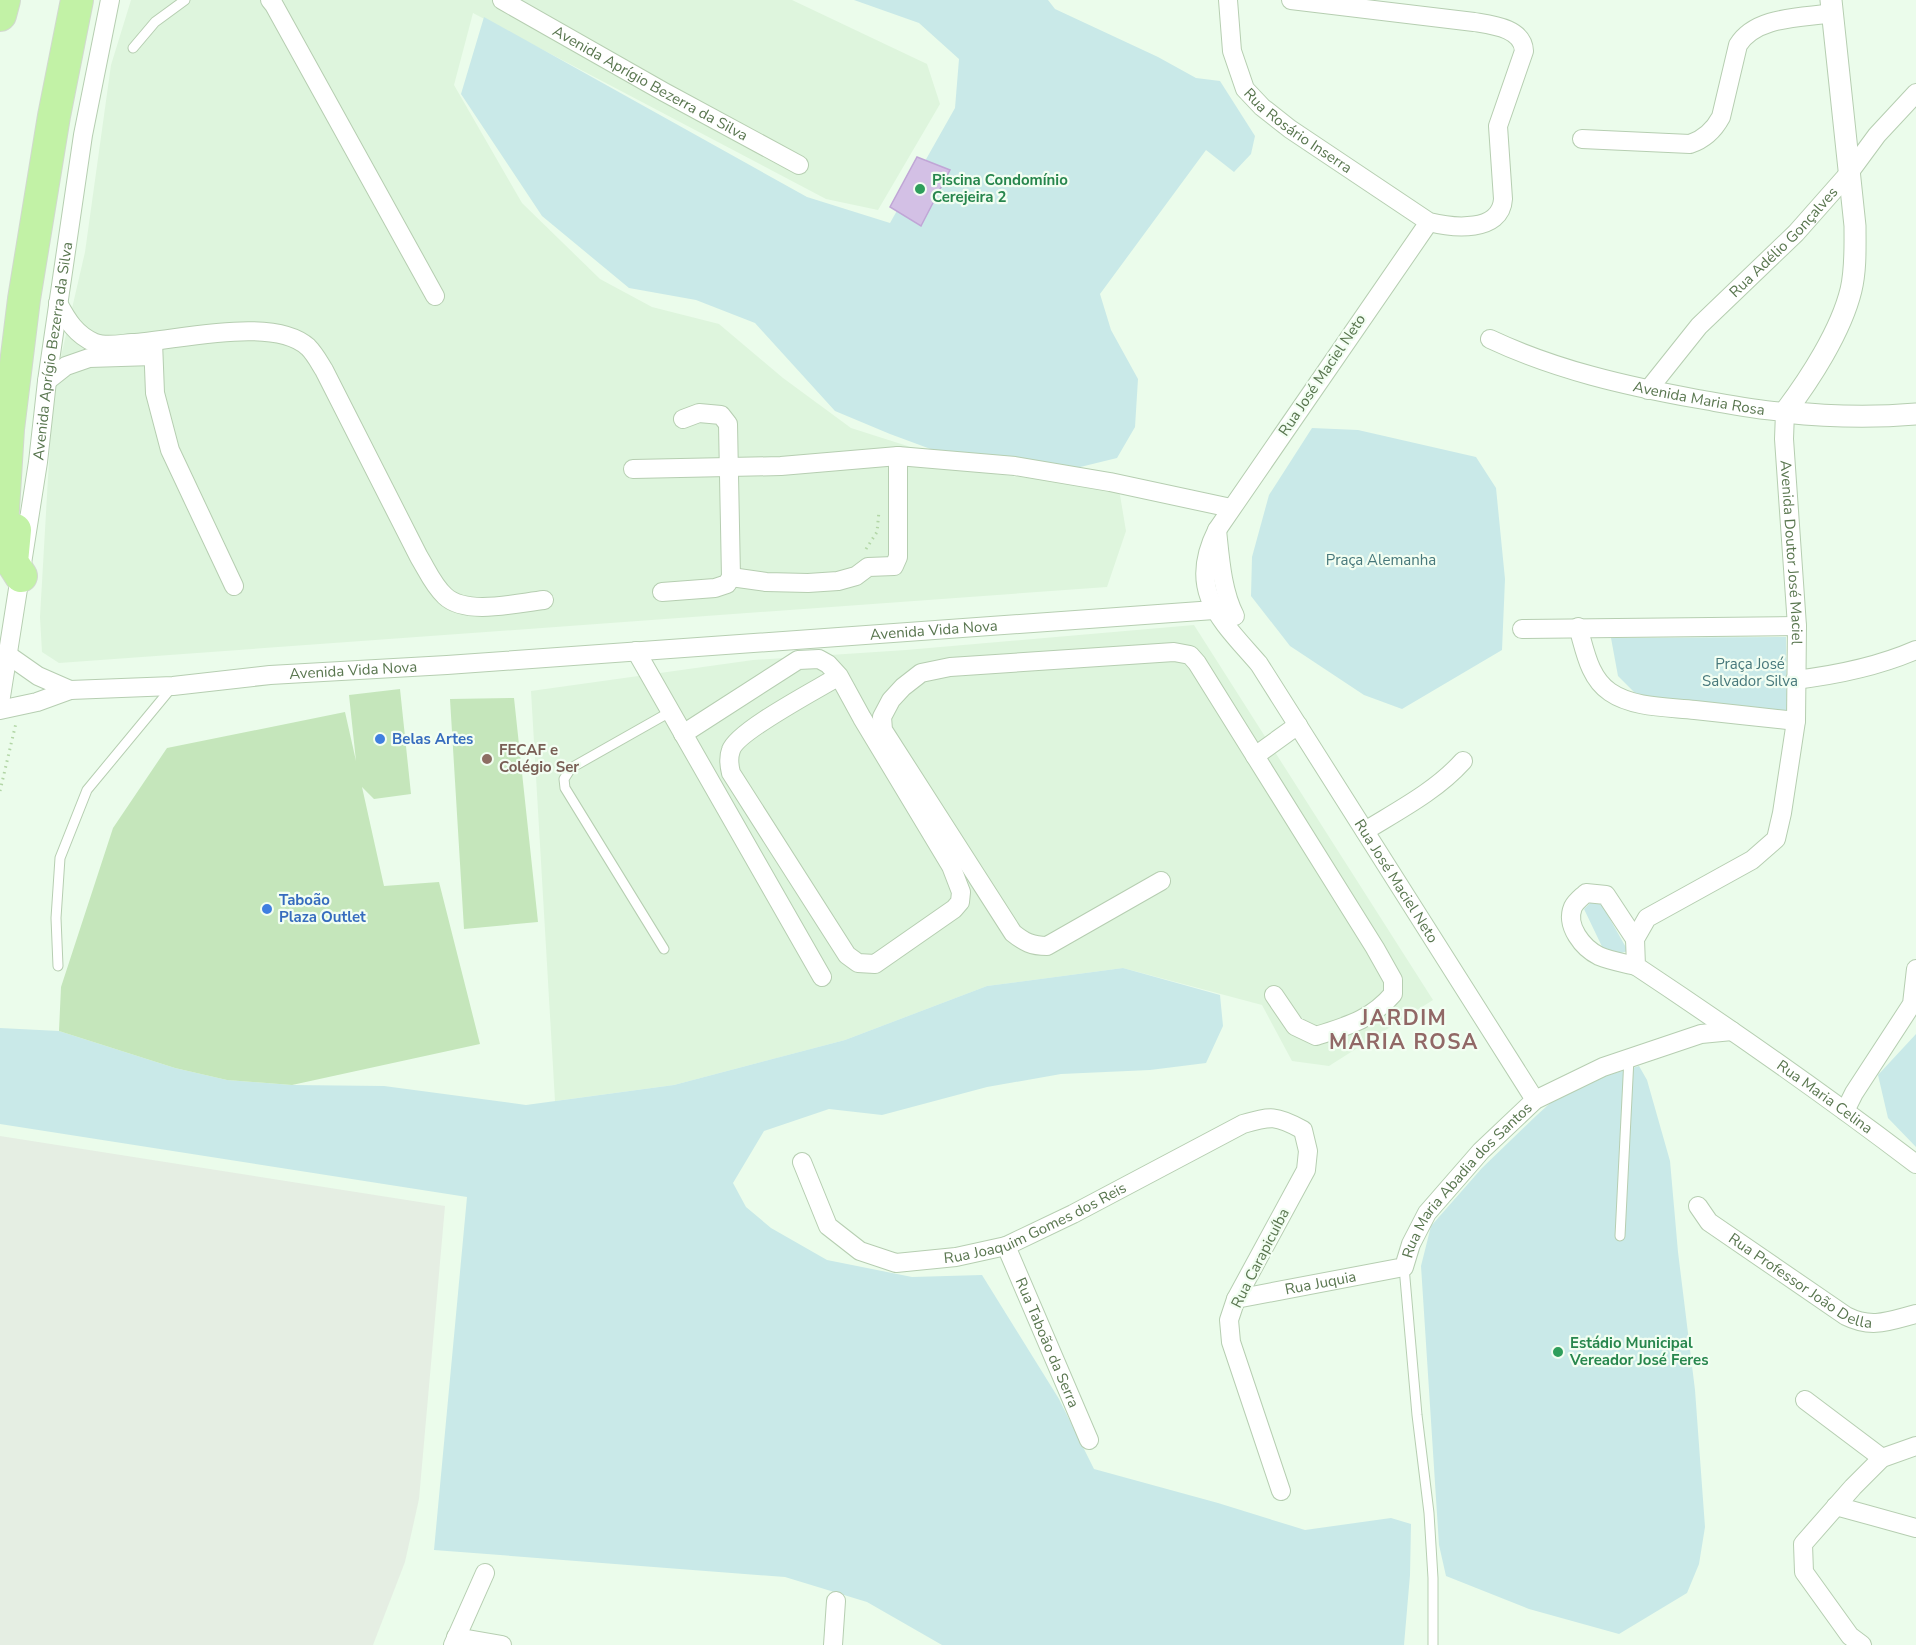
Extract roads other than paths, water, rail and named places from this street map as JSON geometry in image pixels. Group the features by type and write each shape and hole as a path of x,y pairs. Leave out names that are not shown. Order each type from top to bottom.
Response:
{"highway":[{"path":"0,15 4,0"},
{"path":"10,567 32,333 24,299 54,116 77,0"}],"street":[{"name":"Avenida Aprígio Bezerra da Silva","path":"0,703 8,655 10,567 38,462 47,381 83,135 110,0"},
{"path":"270,0 435,296"},
{"name":"Avenida Aprígio Bezerra da Silva","path":"502,0 663,92 799,165"},
{"name":"Rua Rosário Inserra","path":"1228,0 1232,51 1245,89 1262,107 1290,129 1429,222"},
{"path":"1291,0 1489,25 1502,28 1518,36 1524,43 1524,51 1498,126 1503,199 1501,212 1497,217 1483,224 1461,226 1429,222"},
{"path":"1582,139 1690,144 1699,141 1716,126 1722,117 1738,45 1744,36 1755,28 1832,7 1855,226 1855,260 1851,291 1822,357 1785,412"},
{"name":"Rua Adélio Gonçalves","path":"1648,390 1699,326 1796,233 1849,172 1877,135 1916,93"},
{"name":"Rua José Maciel Neto","path":"1429,222 1231,508 1208,547 1204,569 1206,585 1298,725 1535,1100"},
{"path":"58,303 74,329 93,342 102,345 153,349"},
{"path":"47,381 66,366 89,358 153,349 223,331 280,334 297,340 307,347 324,370 419,557 433,582 445,596 455,603 469,606 544,600"},
{"name":"Avenida Maria Rosa","path":"1490,339 1524,355 1567,369 1648,390 1785,412 1836,417 1916,414"},
{"path":"153,349 155,393 170,450 234,586"},
{"name":"Avenida Doutor José Maciel","path":"1635,939 1647,918 1752,861 1776,839 1796,721 1797,626 1784,439 1785,412"},
{"path":"662,592 715,588 727,584 731,577 727,466 728,424 721,415 699,413 683,419"},
{"path":"731,577 766,582 838,581 856,576 868,567 894,566 898,558 898,456"},
{"path":"633,470 781,466 898,456 1015,466 1110,482 1231,508"},
{"name":"Avenida Vida Nova","path":"0,710 70,690 173,686 270,675 1222,609"},
{"path":"1522,629 1797,626"},
{"path":"1578,627 1590,667 1598,680 1609,692 1625,700 1796,721"},
{"path":"1795,680 1867,668 1916,650"},
{"path":"636,651 822,977"},
{"path":"1161,881 1047,946 1035,946 1022,940 1013,933 883,730 882,717 891,700 921,673 950,667 1182,652 1190,655 1393,980 1393,994 1383,1006 1362,1020 1316,1036 1295,1026 1274,995"},
{"name":"Avenida Vida Nova","path":"8,655 38,675 70,690"},
{"path":"682,734 798,660 819,659 828,664 839,676 861,718 951,866 961,892 960,903 954,909 874,964 858,963 847,955 731,773 729,763 731,748 747,732 839,676"},
{"path":"1254,756 1298,725"},
{"path":"1365,831 1434,787 1452,773 1462,760"},
{"path":"1636,966 1635,939 1606,895 1586,893 1574,904 1571,914 1573,928 1588,949 1600,956 1636,966 1731,1031"},
{"path":"1845,1111 1854,1092 1914,1004 1916,969"},
{"name":"Rua Maria Abadia dos Santos","path":"1404,1268 1411,1244 1427,1213 1481,1151 1535,1100 1629,1058 1701,1034 1731,1031"},
{"name":"Rua Maria Celina","path":"1731,1031 1916,1164"},
{"name":"Rua Joaquim Gomes dos Reis","path":"802,1162 828,1226 860,1251 896,1263 956,1257 1006,1245 1073,1214 1243,1124 1269,1117 1287,1121 1303,1130"},
{"name":"Rua Carapicuíba","path":"1281,1491 1231,1342 1229,1320 1236,1299 1306,1170 1308,1151 1303,1130"},
{"name":"Rua Professor João Della","path":"1698,1206 1709,1222 1846,1316 1859,1322 1874,1324 1916,1314"},
{"name":"Rua Taboão da Serra","path":"1006,1245 1089,1440"},
{"name":"Rua Juquia","path":"1236,1299 1404,1268"},
{"path":"1805,1400 1882,1458"},
{"path":"1863,1645 1850,1635 1804,1572 1803,1544 1882,1458 1916,1446"},
{"path":"1836,1506 1916,1528"},
{"path":"485,1572 454,1641 502,1645"},
{"path":"833,1645 836,1601"}],"lane":[{"path":"133,48 155,21 185,0"},
{"path":"58,966 56,918 60,858 87,790 173,686"},
{"path":"664,949 565,788 564,779 571,768 670,712"},
{"path":"1620,1236 1629,1058"},
{"name":"Rua Maria Abadia dos Santos","path":"1404,1268 1417,1415 1429,1513 1433,1578 1433,1645"}],"place":[{"name":"Piscina Condomínio Cerejeira 2","path":"920,189"},
{"name":"Belas Artes","path":"380,739"},
{"name":"FECAF e Colégio Ser","path":"487,759"},
{"name":"Taboão Plaza Outlet","path":"267,909"},
{"name":"Estádio Municipal Vereador José Feres","path":"1558,1352"}],"district":[{"name":"JARDIM MARIA ROSA","path":"1404,1030"}],"park label":[{"name":"Praça Alemanha","path":"1381,560"},
{"name":"Praça José Salvador Silva","path":"1750,672"}]}
